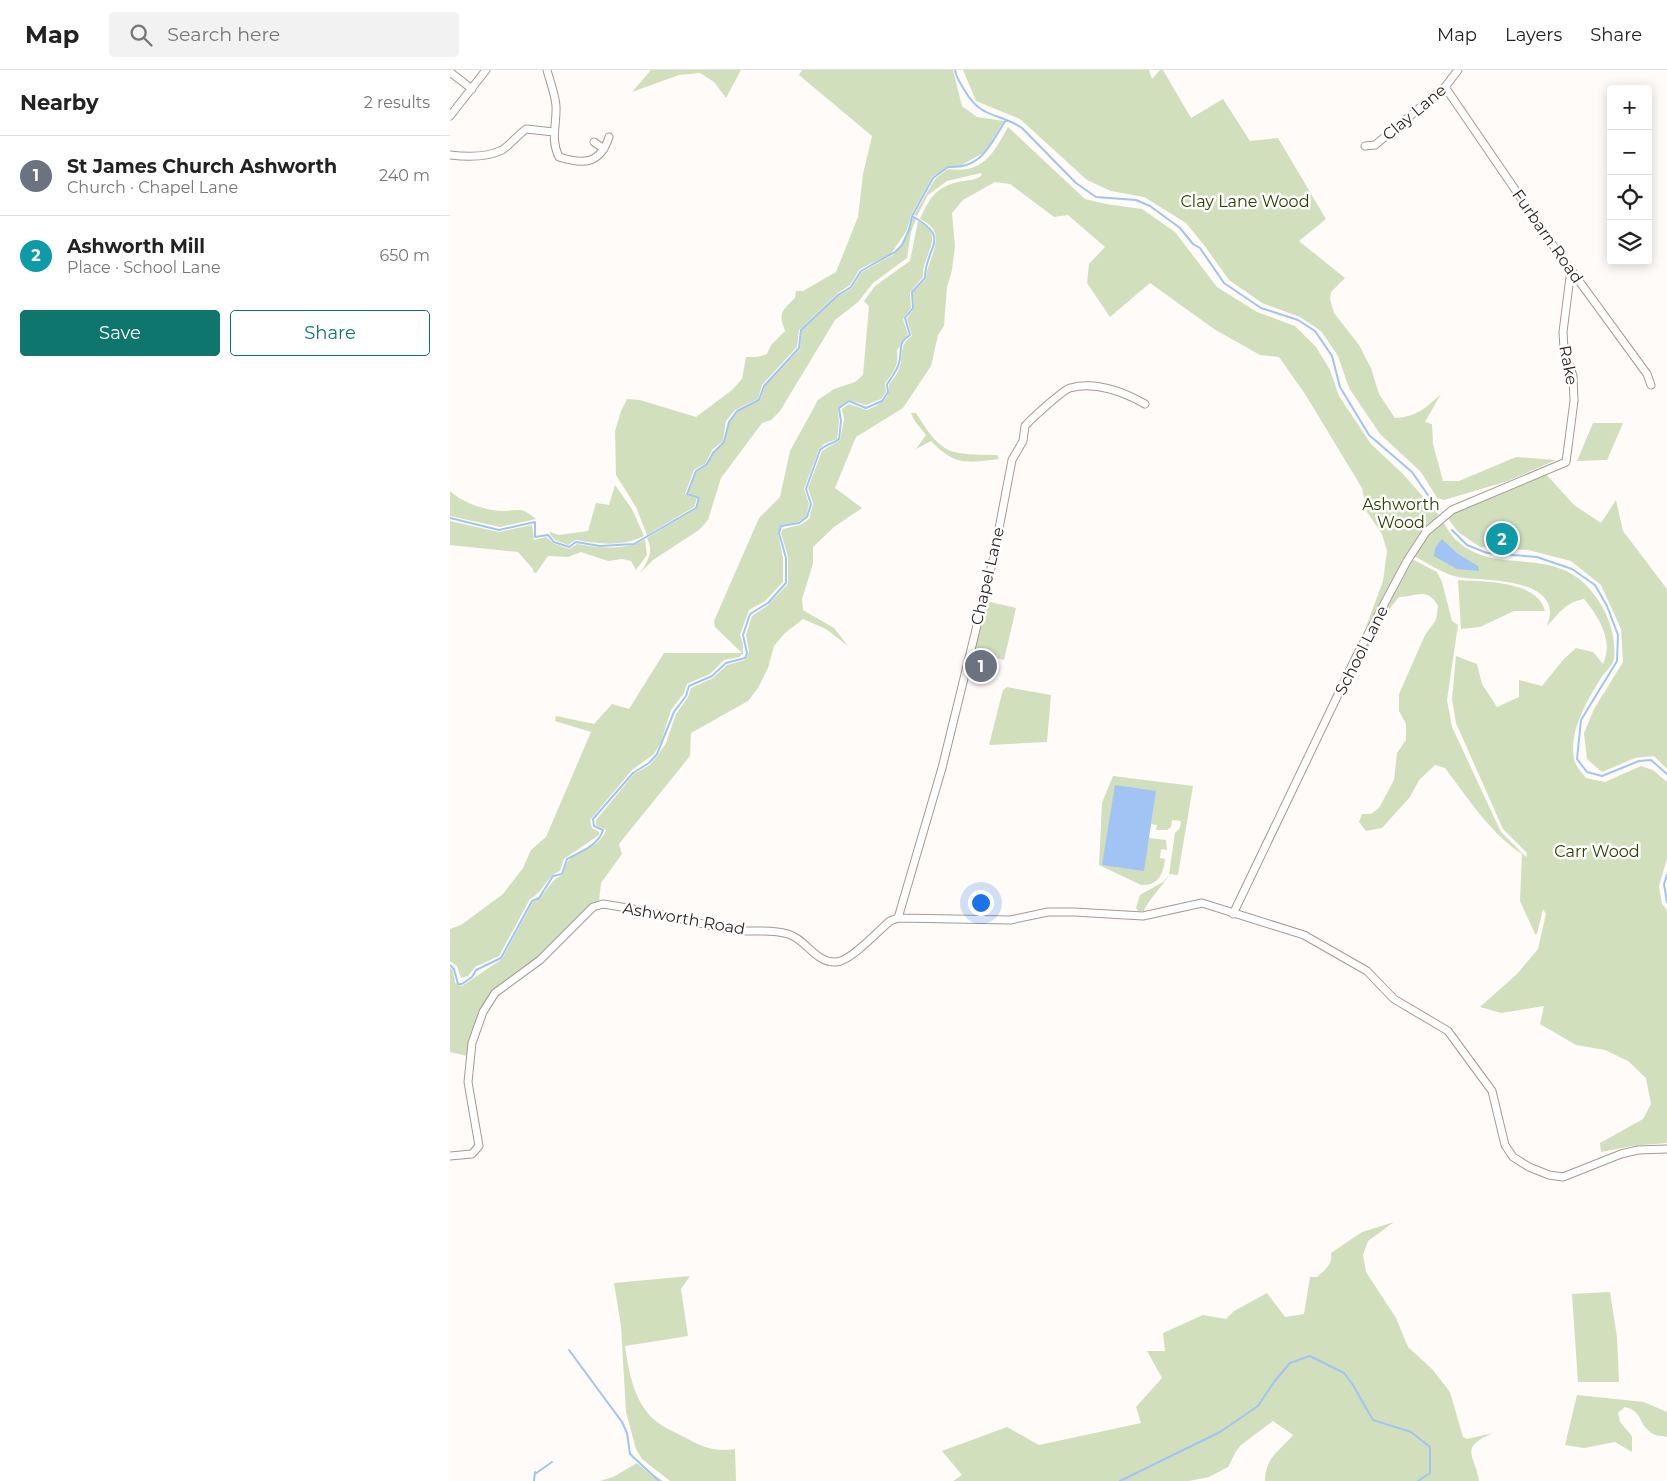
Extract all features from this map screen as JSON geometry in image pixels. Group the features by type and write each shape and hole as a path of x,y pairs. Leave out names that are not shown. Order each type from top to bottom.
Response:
{"street":[{"path":"450,116 486,70"},
{"path":"547,70 555,99 554,148 559,157 569,160 589,161 599,156 609,137"},
{"name":"Clay Lane","path":"1364,146 1375,145 1445,87 1458,70"},
{"path":"450,72 472,88"},
{"name":"Furbarn Road","path":"1445,87 1570,269 1647,374 1651,385"},
{"path":"450,155 487,154 502,150 526,129 554,132"},
{"path":"594,142 604,149"},
{"name":"Rake","path":"1566,462 1574,402 1573,376 1564,349 1563,332 1570,269"},
{"name":"Chapel Lane","path":"898,918 938,783 993,560 1012,460 1023,440 1026,426 1069,388 1098,386 1131,396 1145,404"},
{"name":"School Lane","path":"1233,914 1357,655 1418,542 1436,522 1452,510 1566,462"},
{"path":"898,918 1010,920 1048,912 1143,916 1202,903 1304,936 1367,971 1394,999 1448,1031 1492,1091 1506,1145 1513,1157 1529,1167 1549,1175 1563,1177 1621,1154 1638,1150 1667,1149"},
{"name":"Ashworth Road","path":"450,1156 472,1154 479,1146 468,1082 472,1043 483,1012 495,993 540,960 593,907 603,904 733,930 787,933 821,958 834,962 844,960 890,921 898,918"}],"green space":[{"path":"651,70 741,70 726,98 714,82 700,73 679,75 632,92"},
{"path":"802,70 953,70 962,106 977,117 1004,121 985,152 960,166 949,166 932,177 911,215 907,230 891,254 860,269 850,285 838,293 799,330 797,347 762,385 758,399 735,410 726,421 723,441 712,450 706,463 694,470 685,494 697,499 694,507 647,535 636,507 616,475 615,431 627,399 640,400 696,417 732,390 742,379 746,357 757,357 767,354 771,345 785,331 782,312 795,298 796,291 803,291 836,272 858,217 863,174 872,136 799,75"},
{"name":"Clay Lane Wood","path":"963,70 1149,70 1152,79 1160,70 1163,70 1191,118 1223,99 1250,141 1278,138 1326,219 1299,241 1345,278 1331,292 1330,299 1334,313 1359,345 1371,368 1379,394 1395,418 1415,414 1441,394 1425,422 1432,424 1433,444 1443,481 1459,481 1516,457 1556,460 1508,481 1444,500 1437,498 1421,472 1380,434 1349,388 1338,356 1321,331 1300,317 1262,303 1229,280 1186,223 1144,197 1111,191 1087,180 1020,119 976,101"},
{"name":"Ashworth Wood","path":"1008,127 1085,199 1142,209 1175,232 1217,287 1257,312 1295,326 1316,347 1330,370 1339,396 1371,444 1403,474 1439,515 1418,536 1405,556 1357,651 1383,581 1387,551 1382,534 1367,512 1362,488 1305,394 1279,357 1260,355 1214,329 1150,283 1110,317 1087,283 1089,264 1105,247 1068,215 1054,217 1010,184 995,182 963,200 952,213 955,246 952,270 947,287 944,326 938,335 931,366 903,408 856,437 835,488 862,508 834,527 813,547 813,564 802,599 803,610 834,628 848,646 826,629 803,619 785,633 774,646 768,668 758,688 748,701 691,733 690,756 619,844 622,854 601,883 599,901 591,904 540,957 497,989 479,1015 471,1034 467,1056 450,1052 450,968 453,970 455,983 462,986 502,959 533,902 541,896 554,880 563,875 569,860 594,845 603,836 606,830 596,825 596,820 634,774 650,765 658,755 666,743 676,714 688,697 691,688 713,678 727,665 745,660 749,652 746,635 752,616 768,605 788,584 788,557 781,533 783,529 800,525 809,519 813,503 808,488 822,451 840,440 844,419 842,409 849,404 867,410 886,398 889,384 900,366 904,343 912,336 907,319 914,308 913,292 926,279 936,239 934,231 920,219 932,198 941,189 954,183 976,179 982,175 981,173 947,181 928,195 917,216 914,215 935,179 948,169 960,170 970,168 986,160"},
{"path":"913,217 916,219 911,232 907,258 873,283 858,302 835,320 780,411 771,420 762,423 721,478 708,520 699,530 653,560 640,573 648,560 650,552 647,538 696,509 700,498 688,493 696,472 708,464 713,453 725,442 729,422 737,411 760,401 765,386 800,349 802,330 838,296 852,288 862,272 893,255 902,245"},
{"path":"918,221 927,227 931,233 931,246 923,269 923,277 910,292 911,308 903,319 908,334 897,350 895,368 885,383 886,392 881,399 866,405 849,400 838,408 837,439 824,444 819,449 804,489 809,504 806,517 798,522 781,525 778,533 783,558 783,582 765,601 749,610 740,635 743,643 743,654 739,657 724,660 710,674 687,684 684,693 671,710 661,742 654,754 632,770 590,820 592,828 599,832 599,835 564,859 560,871 551,876 539,892 530,899 499,956 475,967 468,976 461,978 457,966 450,961 450,929 461,925 503,894 523,868 531,850 546,837 591,732 555,721 556,716 594,724 612,704 629,709 664,653 742,653 715,627 714,621 759,518 780,497 790,451 818,400 834,389 855,382 863,375 869,306 864,301 875,286 910,261"},
{"path":"911,413 916,413 933,438 948,450 957,453 997,455 999,459 962,461 947,455 931,441 916,449 926,435"},
{"path":"1593,423 1623,423 1607,460 1577,461"},
{"path":"1546,474 1574,505 1601,523 1616,500 1623,531 1667,589 1667,769 1654,756 1635,758 1602,772 1587,759 1584,733 1594,709 1623,662 1621,629 1601,585 1571,561 1528,550 1480,547 1458,532 1447,517 1461,508"},
{"path":"615,485 632,509 644,536 619,543 576,540 568,545 555,540 550,534 550,532 559,535 588,531 596,503 609,505"},
{"path":"450,491 475,506 497,511 521,510 536,519 500,527 450,516"},
{"name":"Carr Wood","path":"1442,520 1455,539 1472,551 1491,558 1550,565 1569,572 1587,586 1603,608 1608,620 1614,639 1614,659 1580,716 1574,737 1575,761 1586,778 1605,782 1641,766 1653,770 1667,782 1667,859 1659,886 1662,904 1667,910 1667,1143 1632,1146 1601,1152 1600,1143 1643,1119 1651,1104 1646,1078 1628,1061 1605,1050 1576,1045 1540,1024 1544,1006 1501,1013 1480,1007 1517,974 1538,949 1546,914 1543,909 1537,934 1535,934 1520,901 1522,854 1510,846 1490,825 1445,768 1435,765 1419,780 1410,797 1382,828 1366,831 1359,822 1362,814 1371,814 1379,808 1394,780 1397,753 1406,740 1406,724 1399,711 1399,694 1425,635 1436,620 1438,606 1430,596 1421,594 1399,597 1390,608 1364,656 1362,655 1410,558 1437,572 1442,582 1452,621 1458,625 1447,700 1452,727 1501,832 1526,857 1527,853 1503,829 1456,723 1452,699 1456,656 1477,664 1482,684 1497,707 1519,697 1519,680 1542,686 1563,660 1576,648 1593,652 1603,664 1606,655 1606,638 1600,621 1584,599 1567,606 1547,626 1550,611 1546,600 1538,592 1526,586 1512,583 1458,577 1441,571 1412,555 1421,541"},
{"path":"450,521 499,532 532,525 534,540 546,537 553,543 569,549 577,544 612,548 621,547 645,539 647,555 636,570 631,561 622,559 608,561 581,552 568,557 548,556 536,573 533,572 533,569 518,552 450,545"},
{"path":"1458,580 1495,583 1521,588 1532,593 1540,601 1545,611 1514,611 1480,627 1461,629"},
{"path":"986,601 1016,608 1004,660 973,651"},
{"path":"1007,687 1051,695 1047,742 989,745 1003,690"},
{"path":"1113,776 1193,786 1178,875 1169,874 1175,833 1180,828 1181,821 1172,820 1171,827 1167,830 1156,830 1157,825 1151,824 1156,791 1143,871 1149,838 1166,840 1167,850 1161,849 1160,858 1165,859 1159,878 1147,885 1141,885 1099,865 1102,803"},
{"path":"1169,874 1144,911 1138,911 1136,908 1140,895 1163,882"},
{"path":"1394,1222 1368,1241 1363,1255 1366,1272 1396,1318 1408,1347 1432,1369 1450,1392 1463,1437 1467,1439 1493,1433 1475,1443 1472,1448 1472,1458 1479,1481 1265,1481 1270,1460 1293,1435 1273,1421 1241,1445 1228,1467 1209,1477 1189,1481 953,1481 962,1475 942,1451 1007,1427 1039,1445 1141,1423 1136,1407 1162,1378 1147,1351 1165,1351 1163,1333 1203,1315 1226,1319 1234,1311 1267,1293 1285,1317 1304,1314 1310,1277 1317,1277 1330,1264 1331,1253 1362,1232"},
{"path":"690,1276 681,1289 688,1336 625,1346 628,1367 638,1397 649,1415 657,1422 690,1441 703,1446 721,1450 735,1449 736,1481 670,1481 642,1459 636,1449 626,1412 621,1326 614,1283"},
{"path":"1610,1292 1617,1337 1619,1382 1578,1382 1572,1294"},
{"path":"1577,1395 1644,1402 1667,1412 1667,1437 1651,1433 1638,1414 1625,1407 1618,1413 1620,1422 1632,1436 1632,1452 1615,1442 1584,1448 1565,1445"},
{"path":"637,1463 652,1476 654,1475 663,1481 600,1481 613,1477"}],"water":[{"path":"1442,539 1458,554 1478,566 1479,571 1457,569 1434,556 1435,548"},
{"path":"1115,785 1156,791 1144,871 1102,865"}],"waterway":[{"path":"955,70 965,91 978,107 1022,128 1076,183 1096,197 1136,200 1150,206 1180,228 1193,244 1200,248 1224,283 1261,308 1298,320 1315,331 1332,356 1340,387 1369,435 1412,472 1437,508"},
{"path":"450,518 499,530 535,522 535,537 548,535 554,542 569,547 576,542 600,546 634,544 696,508 699,498 687,494 696,471 707,464 713,453 724,442 729,422 737,411 759,400 764,386 799,348 801,330 838,295 851,287 861,271 895,252 902,245 909,230 912,216 933,178 948,167 960,167 978,159 990,146 1006,120"},
{"path":"450,965 454,969 458,984 462,984 472,977 476,970 501,958 532,901 539,898 553,876 562,874 567,859 588,848 598,840 603,830 594,826 593,819 633,773 649,763 657,754 674,712 686,696 689,686 712,676 726,663 745,658 747,653 743,635 750,614 768,603 786,583 786,558 779,533 781,526 799,523 807,517 811,504 806,489 820,450 839,439 841,421 839,408 849,401 866,408 882,401 888,392 887,384 898,366 901,345 910,335 905,318 913,308 912,292 925,278 926,267 934,244 934,237 931,231 912,216"},
{"path":"1452,530 1467,545 1487,553 1537,557 1572,569 1595,585 1607,606 1618,635 1617,661 1581,720 1577,759 1587,772 1602,776 1639,761 1651,760 1667,774"},
{"path":"1667,875 1664,884 1667,902"},
{"path":"569,1350 622,1422 627,1433 630,1454 659,1481"},
{"path":"1120,1481 1220,1432 1258,1406 1290,1363 1310,1356 1344,1373 1373,1420 1411,1432 1430,1447 1430,1473 1418,1481"},
{"path":"535,1474 552,1462"},
{"path":"534,1481 535,1472"}],"place":[{"name":"Ashworth Mill","path":"1502,539"},
{"name":"St James Church Ashworth","path":"981,666"}]}
